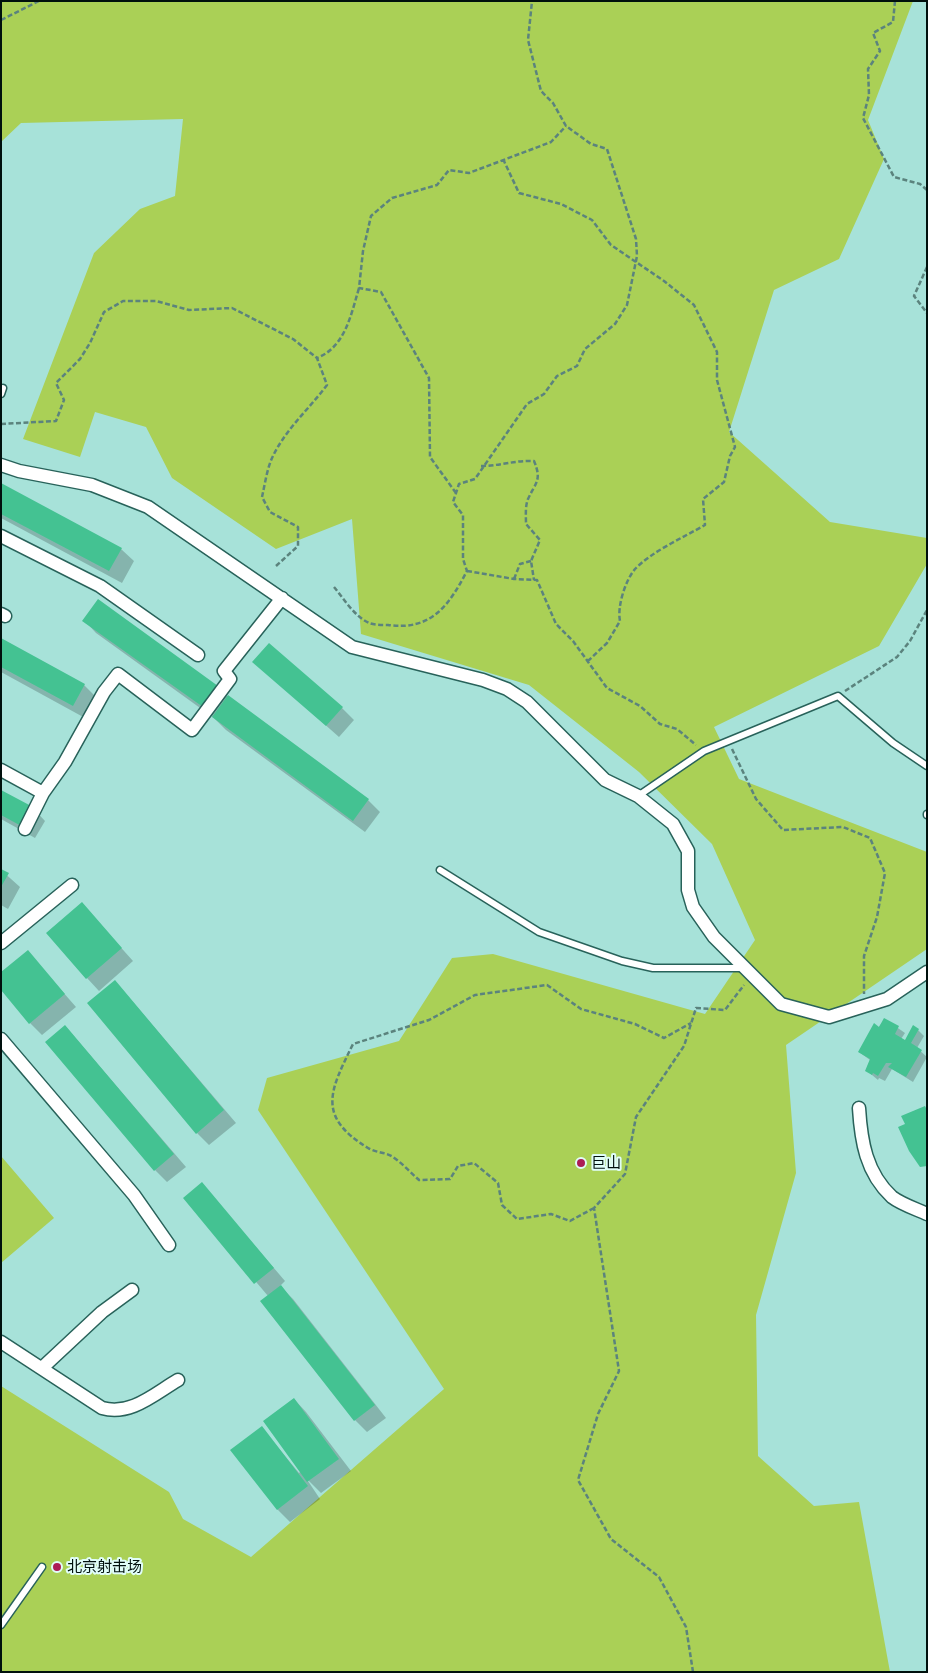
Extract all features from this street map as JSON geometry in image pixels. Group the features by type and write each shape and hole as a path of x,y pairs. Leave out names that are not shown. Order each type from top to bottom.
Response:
{"street":[{"path":"1,465 19,471 92,485 148,507 352,647 484,680 507,689 539,714 605,780 638,796 674,824 688,851 688,890 693,907 702,924 780,1004 829,1016 887,999 927,972"},
{"path":"1,536 100,586 198,655"},
{"path":"24,829 43,793 65,762 104,692 118,674 192,730 230,679 224,672 282,598"},
{"path":"1,770 43,793"},
{"path":"1,943 72,885"},
{"path":"1,1038 134,1195 169,1245"},
{"path":"859,1108 861,1142 872,1172 893,1197 927,1214"},
{"path":"42,1368 102,1312 132,1290"},
{"path":"1,1342 102,1408 115,1412 132,1408 178,1380"}],"lane":[{"path":"638,796 704,751 838,696 894,743 927,766"},
{"path":"440,870 539,932 622,961 653,968 747,972"},
{"path":"1,1624 42,1567"}],"path":[{"path":"1,20 39,1"},
{"path":"334,587 349,606 370,623 405,628 433,617 453,598 467,570 463,559 463,516 452,502 459,484 475,479 481,466 527,404 544,394 557,376 577,366 585,349 615,324 627,305 636,262 636,239 607,149 591,144 566,126 553,104 542,91 528,40 532,1"},
{"path":"895,1 893,22 873,33 880,51 868,69 870,95 863,118 894,177 920,184 927,190"},
{"path":"317,358 328,354 348,328 359,288 363,251 371,216 392,198 437,185 449,170 470,173 502,159 551,142 566,126"},
{"path":"502,159 519,193 561,204 592,220 611,245 664,281 694,305 718,352 718,380 735,447 724,482 703,499 705,525 659,552 634,570 618,611 620,621 607,643 588,661"},
{"path":"927,267 914,296 927,313"},
{"path":"359,288 381,292 429,378 430,457 456,493"},
{"path":"1,424 56,422 64,400 56,383 80,359 90,343 104,312 123,301 156,301 189,310 232,308 293,340 317,358 327,385 310,408 296,421 272,456 262,497 270,512 298,527 298,546 276,566"},
{"path":"481,466 497,466 522,460 534,461 539,474 535,489 528,501 526,524 540,540 531,561 534,580"},
{"path":"514,579 520,564 531,561"},
{"path":"467,570 514,579 538,580 556,624 573,641 607,688 640,706 660,724 677,730 704,751"},
{"path":"838,696 898,657 910,641 927,610"},
{"path":"728,741 756,799 783,830 843,827 870,838 885,873 877,917 864,956 865,1006"},
{"path":"691,1023 664,1038 635,1024 581,1009 547,985 475,995 429,1020 353,1044 334,1083 331,1104 340,1128 370,1149 392,1155 419,1180 450,1179 458,1166 474,1163 498,1183 502,1205 517,1219 550,1214 570,1221 594,1208 625,1174 636,1117 684,1046 696,1008 725,1010 747,972"},
{"path":"594,1208 619,1371 598,1414 578,1480 611,1539 659,1578 686,1627 693,1672"}],"green space":[{"path":"1,1 913,1 868,120 884,159 839,259 774,290 729,432 830,522 927,538 927,564 879,646 714,727 739,779 927,852 927,949 786,1045 796,1173 756,1315 758,1456 814,1506 859,1502 890,1672 1,1672 1,1386 169,1492 183,1519 251,1557 444,1389 258,1110 267,1078 399,1041 452,958 493,954 705,1014 755,940 712,844 639,772 529,685 361,634 352,519 276,549 172,478 146,427 95,412 80,457 23,439 94,253 140,209 175,196 183,119 21,123 1,142"},
{"path":"1,1156 54,1218 1,1263"}],"building":[{"path":"1,483 122,548 109,571 1,514"},
{"path":"98,599 218,686 203,707 82,621"},
{"path":"1,638 85,684 73,706 1,667"},
{"path":"269,643 343,707 326,726 252,662"},
{"path":"228,695 369,799 353,821 212,717"},
{"path":"1,790 33,807 23,827 1,815"},
{"path":"1,869 9,873 1,887"},
{"path":"82,902 122,948 86,979 46,933"},
{"path":"28,950 65,994 29,1024 1,990 1,972"},
{"path":"115,980 224,1110 196,1134 87,1003"},
{"path":"884,1018 899,1026 895,1034 905,1040 913,1025 919,1029 911,1043 922,1050 906,1077 888,1067 892,1063 886,1063 878,1076 865,1071 870,1059 858,1052 874,1023 879,1027"},
{"path":"65,1025 174,1154 154,1171 45,1042"},
{"path":"925,1106 927,1110 927,1166 920,1167 909,1151 898,1127 905,1124 901,1116"},
{"path":"202,1182 274,1268 254,1284 183,1198"},
{"path":"281,1285 375,1405 354,1421 260,1301"},
{"path":"294,1398 339,1459 307,1482 263,1421"},
{"path":"262,1426 308,1486 277,1510 230,1450"}],"place":[{"name":"巨山","path":"581,1163"},
{"name":"北京射击场","path":"57,1567"}]}
